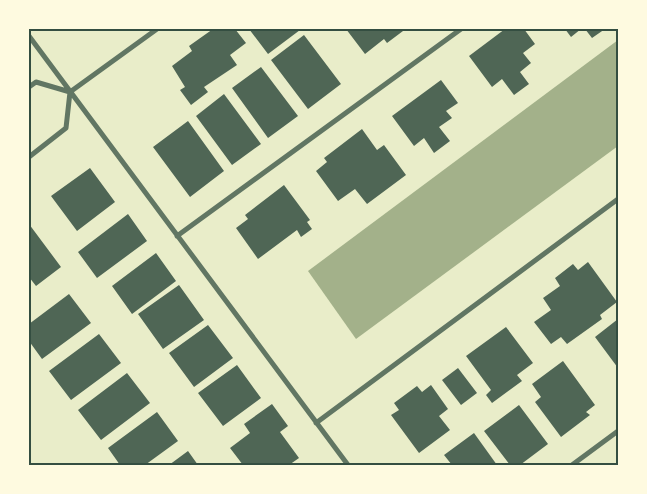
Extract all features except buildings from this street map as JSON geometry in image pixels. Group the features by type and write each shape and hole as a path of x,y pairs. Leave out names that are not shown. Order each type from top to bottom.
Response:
{"street":[{"path":"29,156 66,128 70,92 157,29"},
{"path":"177,236 461,29"},
{"path":"29,36 348,465"},
{"path":"29,87 36,82 70,92"},
{"path":"316,423 618,198"},
{"path":"572,465 618,431"}],"shaded area":[{"path":"618,40 618,146 356,339 308,271"}]}
